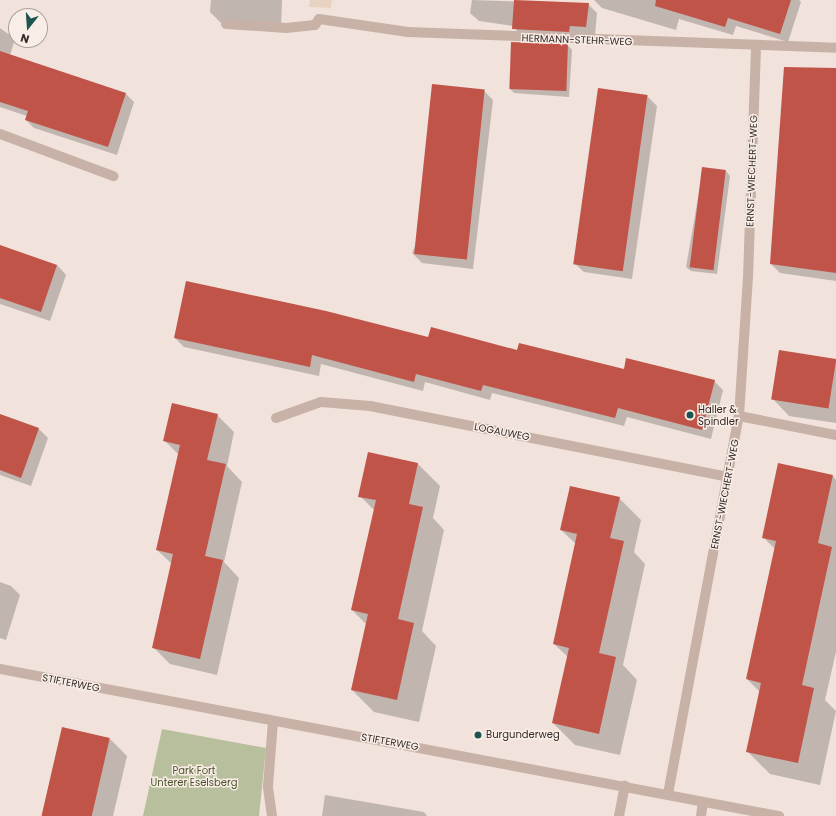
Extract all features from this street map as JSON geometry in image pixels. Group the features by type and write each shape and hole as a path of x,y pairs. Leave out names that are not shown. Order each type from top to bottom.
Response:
{"street":[{"name":"HERMANN-STEHR-WEG","path":"226,24 286,28 315,25 319,19 408,32 836,48"},
{"name":"ERNST-WIECHERT-WEG","path":"668,794 739,416 748,278 756,46"},
{"path":"0,134 113,176"},
{"name":"LOGAUWEG","path":"276,418 321,402 370,406 728,477"},
{"path":"739,416 836,435"},
{"name":"STIFTERWEG","path":"0,669 779,816"},
{"path":"272,816 268,786 273,721"},
{"path":"618,816 625,786"},
{"path":"701,816 703,802"}],"green space":[{"name":"Park Fort Unterer Eselsberg","path":"162,729 266,748 259,816 143,816"}],"shaded area":[{"path":"310,0 332,0 331,8 309,7"}],"building":[{"path":"514,0 589,3 586,27 570,26 569,32 512,29"},
{"path":"656,0 791,0 780,34 728,18 725,27 655,6"},
{"path":"511,42 568,44 566,91 509,89"},
{"path":"0,51 126,93 108,147 25,120 28,111 0,102"},
{"path":"784,67 836,68 836,273 770,264"},
{"path":"432,84 485,90 467,260 414,254"},
{"path":"598,88 648,95 623,271 573,264"},
{"path":"702,167 726,170 714,270 690,267"},
{"path":"0,245 57,265 41,312 0,298"},
{"path":"186,281 326,311 428,337 431,327 517,350 519,343 624,369 626,358 715,380 702,430 618,408 615,418 483,385 481,391 416,374 414,382 312,355 310,367 174,338"},
{"path":"779,350 836,359 828,408 771,399"},
{"path":"172,403 218,414 207,460 226,464 205,556 223,560 200,659 152,648 173,554 156,550 180,445 163,441"},
{"path":"0,414 39,428 21,478 0,470"},
{"path":"368,452 418,463 409,504 423,507 398,619 414,623 397,700 351,690 368,614 351,610 376,500 358,497"},
{"path":"778,463 833,475 818,543 832,547 802,685 814,688 798,763 746,752 761,683 746,679 776,541 762,538"},
{"path":"570,486 620,497 610,538 624,541 599,653 616,657 599,734 552,723 569,648 553,644 577,534 560,530"},
{"path":"62,727 110,738 92,816 42,816"}],"place":[{"name":"Haller & Spindler","path":"690,415"},
{"name":"Burgunderweg","path":"478,735"}]}
